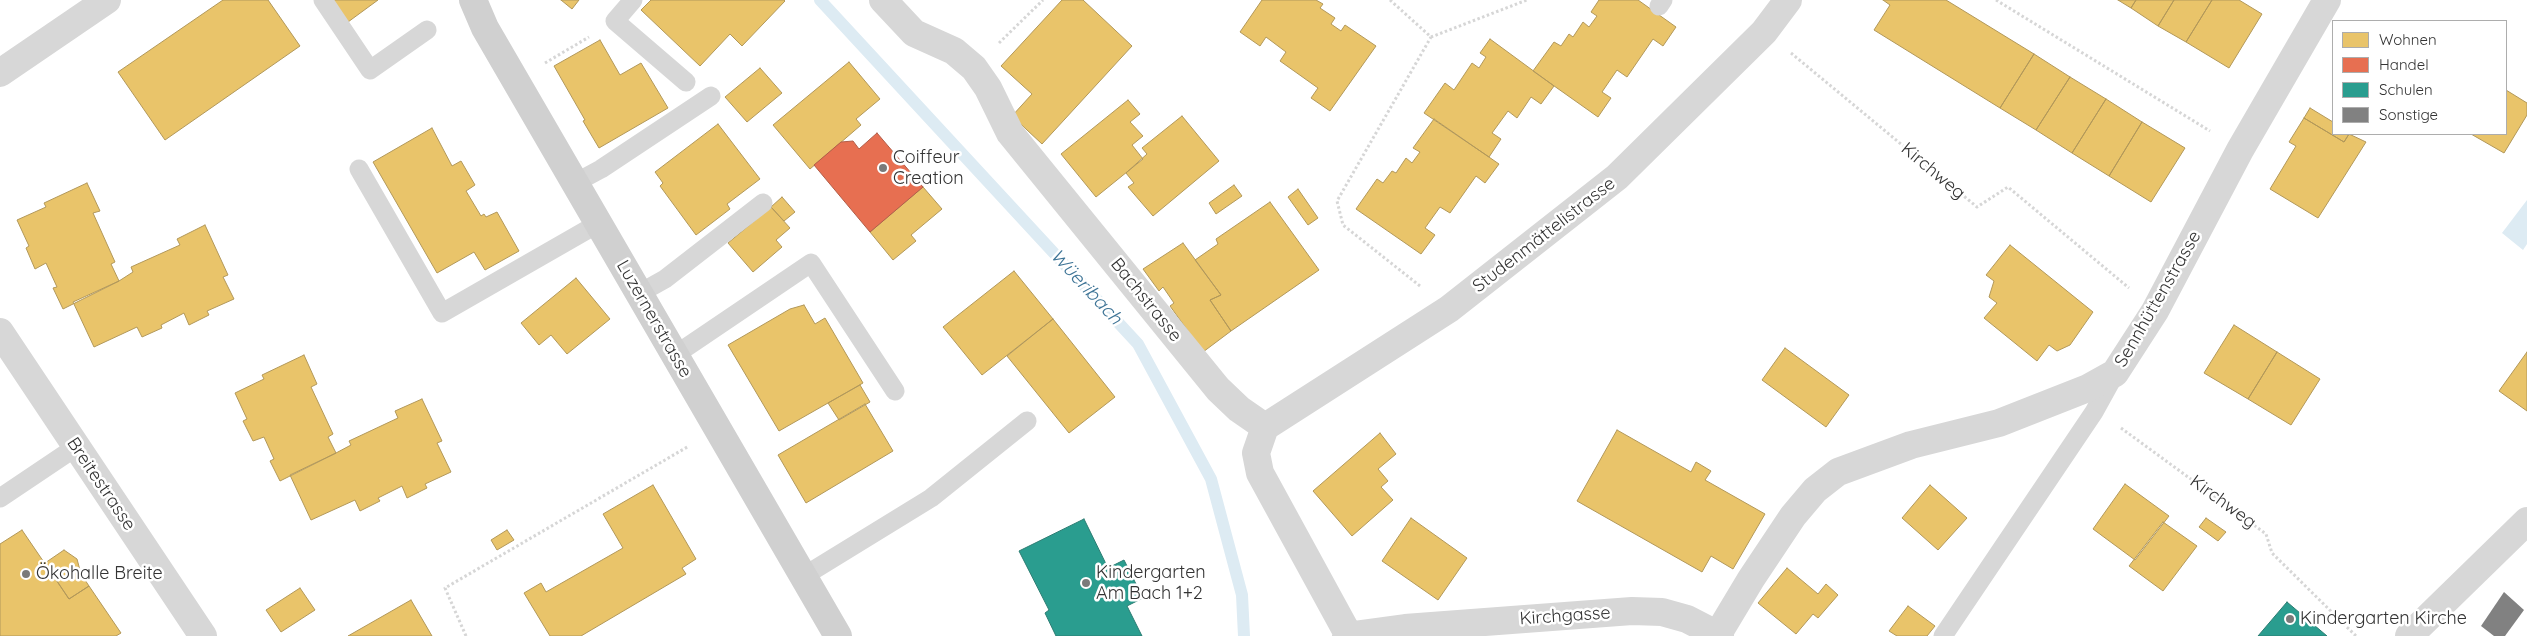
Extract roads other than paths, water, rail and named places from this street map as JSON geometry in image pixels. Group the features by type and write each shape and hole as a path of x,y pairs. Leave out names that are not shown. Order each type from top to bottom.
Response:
{"main road":[{"name":"Luzernerstrasse","path":"473,0 485,28 838,636"}],"street":[{"path":"0,73 107,0"},
{"name":"Bachstrasse","path":"883,0 914,33 954,51 974,68 988,88 1010,133 1218,389 1239,409 1264,427"},
{"name":"Studenmättelistrasse","path":"1264,427 1449,309 1617,177 1764,32 1788,0"},
{"name":"Sennhüttenstrasse","path":"1719,635 1751,579 1793,516 1815,490 1838,472 1911,446 1999,423 2088,388 2115,373 2155,311 2240,150 2327,0"},
{"name":"Breitestrasse","path":"0,332 203,636"},
{"path":"1264,427 1256,453 1260,473 1346,635"},
{"path":"2409,636 2527,521"},
{"name":"Kirchgasse","path":"1346,635 1632,611 1662,612 1687,619 1719,635"}],"lane":[{"path":"323,0 370,70 427,30"},
{"path":"633,0 615,21 686,82"},
{"path":"575,182 601,168 711,96"},
{"path":"359,169 442,313 599,223"},
{"path":"640,293 665,279 763,202"},
{"path":"675,355 811,263 895,391"},
{"path":"1943,636 2094,412 2115,373"},
{"path":"804,576 931,498 1027,421"},
{"path":"0,498 76,447"}],"waterway":[{"name":"Wüeribach","path":"820,0 1138,344 1211,479 1242,595 1244,636"}],"place":[{"name":"Coiffeur Creation","path":"883,168"},
{"name":"Ökohalle Breite","path":"26,574"},
{"name":"Kindergarten Am Bach 1+2","path":"1086,583"},
{"name":"Kindergarten Kirche","path":"2290,619"}]}
